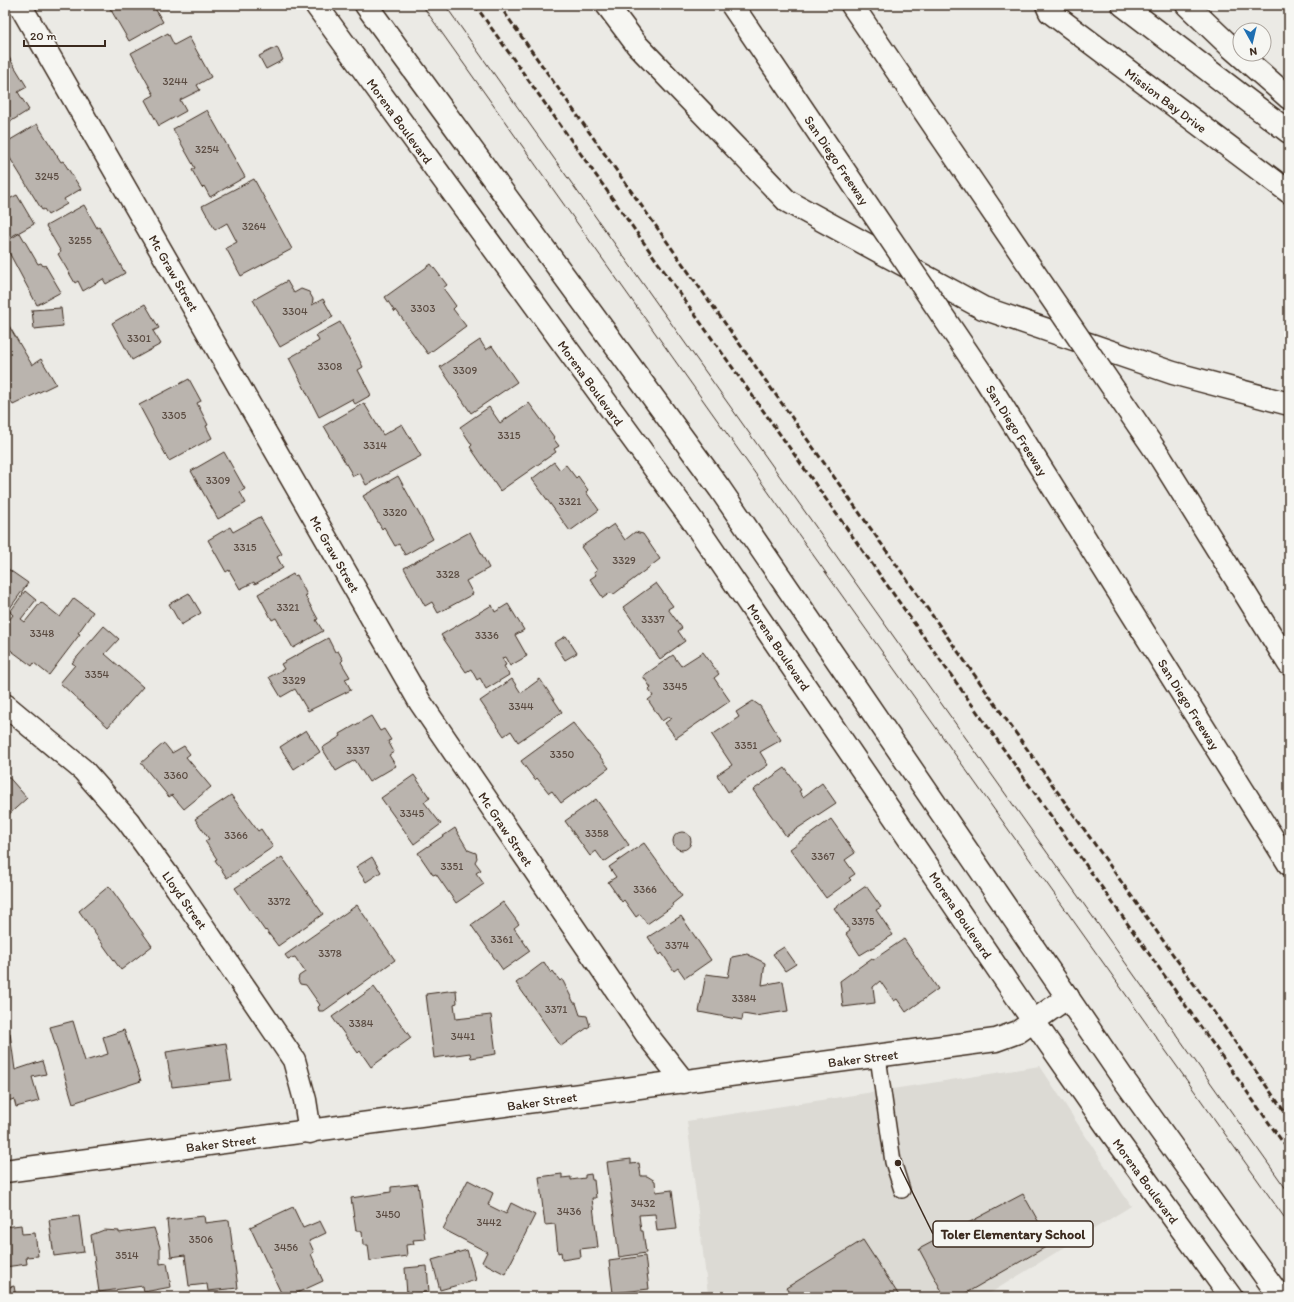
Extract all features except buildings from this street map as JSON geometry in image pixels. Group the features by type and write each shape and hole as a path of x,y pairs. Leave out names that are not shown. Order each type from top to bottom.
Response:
{"main road":[{"name":"Mc Graw Street","path":"20,5 420,702 647,1035 684,1082"},
{"name":"Morena Boulevard","path":"316,5 692,520 1034,1021 1111,1132 1230,1297"},
{"path":"366,5 720,489 1122,1077 1280,1297"},
{"path":"607,5 637,45 787,201 983,308 1173,373 1289,404"},
{"name":"San Diego Freeway","path":"732,5 984,377 1289,864"},
{"path":"852,5 1160,457 1289,664"},
{"name":"Mission Bay Drive","path":"1047,5 1050,12 1289,192"},
{"path":"1123,5 1289,132"},
{"path":"1187,5 1232,48 1289,98"},
{"name":"Lloyd Street","path":"5,705 83,770 128,821 177,888 294,1060 306,1100 310,1132"},
{"name":"Baker Street","path":"5,1172 878,1057 996,1040 1018,1032 1068,997"}],"lane":[{"path":"878,1057 893,1162 902,1190"}],"shaded area":[{"path":"1040,1066 1131,1206 984,1297 690,1297 708,1294 687,1121"}],"tram line":[{"path":"422,5 1289,1224"},
{"path":"445,5 1289,1193"}],"railway":[{"path":"475,5 1289,1151"},
{"path":"499,5 1289,1118"}],"place":[{"name":"Toler Elementary School","path":"898,1163"}]}
